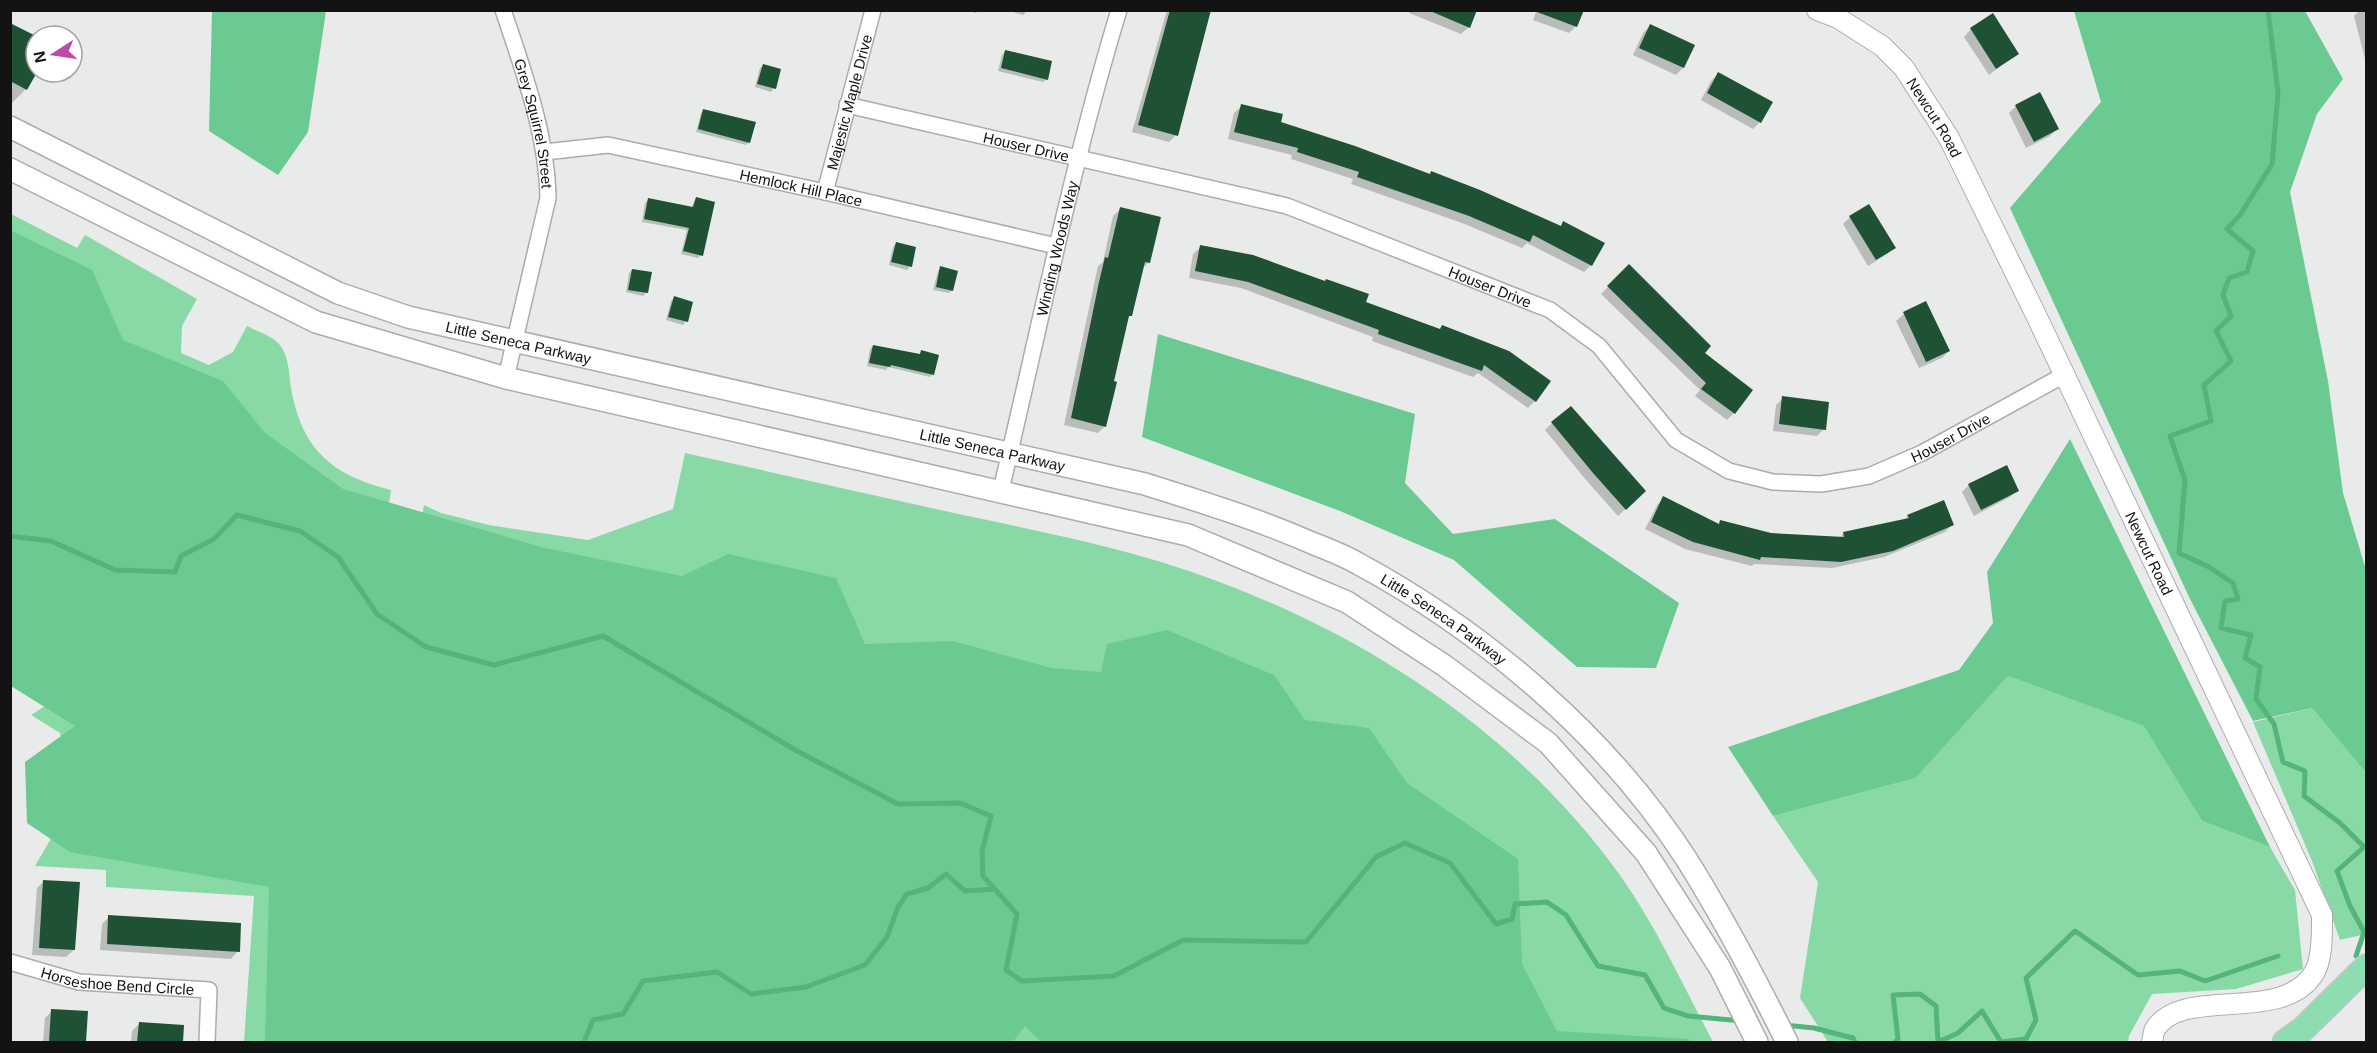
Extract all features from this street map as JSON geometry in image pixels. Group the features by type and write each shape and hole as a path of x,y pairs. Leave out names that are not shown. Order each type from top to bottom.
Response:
{"main road":[{"name":"Little Seneca Parkway","path":"10,127 338,293 408,317 1145,484 1259,520 1356,562 1447,618 1514,667 1578,727 1645,802 1686,859 1745,958 1787,1042"},
{"path":"10,169 316,322 506,378 814,451 1001,490 1188,535 1347,602 1445,666 1548,743 1646,854 1720,968 1757,1042"},
{"path":"2285,1042 2303,1029 2367,967"}],"street":[{"name":"Majestic Maple Drive","path":"825,192 873,10"},
{"name":"Winding Woods Way","path":"1001,490 1056,246 1119,10"},
{"name":"Newcut Road","path":"1817,10 1838,18 1882,46 1904,68 1949,138 2322,915 2322,940 2314,973 2300,987 2280,997 2252,1003 2197,1007 2172,1015 2155,1029 2152,1042"},
{"name":"Grey Squirrel Street","path":"506,378 548,198 545,152 507,12"},
{"name":"Houser Drive","path":"847,105 1287,206 1550,310 1599,346 1676,440 1729,471 1773,482 1821,484 1869,476 1922,453 2064,375"},
{"name":"Hemlock Hill Place","path":"545,152 608,145 825,192 1056,246"},
{"name":"Horseshoe Bend Circle","path":"10,962 79,982 209,990 207,1042"}],"green space":[{"path":"212,11 326,11 308,132 278,175 209,131"},
{"path":"2074,11 2305,11 2343,79 2317,114 2290,192 2328,381 2343,493 2366,570 2366,773 2312,708 2253,721 2189,597 2010,208 2101,102"},
{"path":"11,214 77,248 85,235 197,299 182,326 181,353 209,365 233,352 247,326 276,341 285,354 296,410 312,444 336,467 370,484 391,490 384,539 418,544 424,505 441,513 489,525 588,540 673,509 685,453 1110,548 1161,562 1228,585 1293,613 1357,645 1417,683 1475,724 1529,771 1578,822 1622,878 1659,938 1713,1042 244,1042 254,896 106,887 106,870 35,866 59,825 65,767 60,733 31,715 67,692 11,677"},
{"path":"10,230 92,270 123,340 223,381 265,433 343,489 545,548 682,576 728,554 836,578 865,644 953,641 1051,668 1101,672 1107,644 1167,630 1274,675 1305,720 1369,728 1407,783 1518,859 1522,964 1557,1031 1689,1039 1690,1042 1041,1042 1025,1026 1013,1042 265,1042 269,887 70,852 27,823 25,762 75,726 11,686"},
{"path":"1158,334 1415,414 1405,483 1453,534 1555,519 1679,603 1656,668 1577,667 1454,560 1340,511 1142,437"},
{"path":"2070,439 2270,847 2202,821 2144,726 2008,676 1916,778 1773,816 1728,747 1959,670 1993,623 1987,572"},
{"path":"2008,676 2145,726 2202,821 2270,847 2295,890 2303,969 2236,989 2152,994 2128,1042 1828,1042 1800,998 1818,882 1773,816 1916,778"},
{"path":"2312,708 2366,773 2366,934 2340,940 2312,861 2253,722"}],"building":[{"path":"1170,10 1211,10 1178,136 1138,125"},
{"path":"1428,10 1477,10 1470,28"},
{"path":"1537,10 1584,10 1577,27 1537,12"},
{"path":"1993,13 2019,54 1996,69 1970,28"},
{"path":"10,23 24,30 24,84 30,84 27,90 10,81"},
{"path":"1650,24 1695,45 1684,68 1639,48"},
{"path":"1005,50 1052,61 1048,80 1001,68"},
{"path":"763,64 781,69 776,89 757,84"},
{"path":"1718,72 1773,102 1761,123 1707,93"},
{"path":"2040,92 2059,129 2034,142 2015,105"},
{"path":"1241,104 1283,114 1281,122 1430,174 1431,171 1561,226 1563,221 1605,243 1592,266 1533,235 1530,242 1469,216 1357,177 1359,172 1297,152 1298,148 1234,132"},
{"path":"703,109 756,122 750,143 698,129"},
{"path":"696,197 715,202 703,256 683,251 689,228 644,219 648,198 693,207"},
{"path":"1869,204 1896,248 1876,260 1849,216"},
{"path":"1120,207 1161,217 1150,263 1145,262 1132,316 1129,316 1106,427 1071,418 1099,282 1105,257 1108,258"},
{"path":"896,242 916,247 912,267 891,262"},
{"path":"1200,245 1253,255 1369,294 1366,302 1440,329 1442,325 1509,351 1551,381 1536,402 1484,365 1482,371 1378,334 1379,330 1248,282 1195,271"},
{"path":"1629,264 1711,346 1705,353 1753,390 1735,414 1701,389 1706,383 1607,286"},
{"path":"940,266 958,271 953,291 936,287"},
{"path":"632,269 652,272 648,293 628,290"},
{"path":"674,296 693,302 688,322 668,317"},
{"path":"1926,301 1950,351 1926,362 1903,312"},
{"path":"873,345 920,354 921,350 939,355 934,375 891,365 890,367 869,363"},
{"path":"1782,396 1829,402 1826,430 1779,424"},
{"path":"1571,406 1646,491 1626,510 1551,422"},
{"path":"2007,465 2019,491 1981,510 1968,484"},
{"path":"1663,496 1719,524 1720,520 1771,533 1844,537 1843,532 1909,518 1907,515 1944,500 1954,525 1893,551 1841,562 1761,557 1760,560 1693,542 1651,522"},
{"path":"43,880 80,882 75,950 39,948"},
{"path":"108,915 241,923 240,952 107,944"},
{"path":"51,1009 88,1011 86,1042 49,1042"},
{"path":"139,1022 184,1025 183,1042 137,1042"}],"waterway":[{"path":"2268,10 2278,93 2272,164 2240,215 2227,229 2253,251 2247,272 2229,278 2223,295 2231,316 2216,331 2231,361 2204,385 2211,421 2170,436 2185,480 2179,553 2209,567 2233,583 2238,599 2225,601 2221,628 2251,635 2245,658 2260,667 2256,699 2274,724 2283,762 2305,771 2304,796 2340,823 2364,847 2337,871 2350,906 2364,932 2356,956"},
{"path":"10,536 51,541 115,570 175,572 181,556 214,539 237,515 300,531 338,557 377,614 426,647 494,665 603,636 797,751 898,804 960,803 991,816 982,851 983,876 1017,914 1006,970 1022,981 1114,976 1183,940 1306,942 1376,857 1405,843 1450,863 1496,924 1512,919 1515,904 1547,902 1566,915 1598,966 1645,975 1664,1008 1688,1016 1742,1021"},
{"path":"584,1042 593,1020 623,1014 643,981 717,972 751,994 806,987 865,965 887,937 898,907 907,894 928,888 946,874 965,891 994,889"},
{"path":"1895,1042 1898,1039 1893,995 1920,994 1936,1006 1938,1042 1958,1033 1982,1011 2001,1042 2026,1039 2036,1020 2026,978 2075,931 2138,975 2180,971 2205,981 2278,956"},
{"path":"1784,1025 1814,1028 1853,1038 1855,1042"}]}
